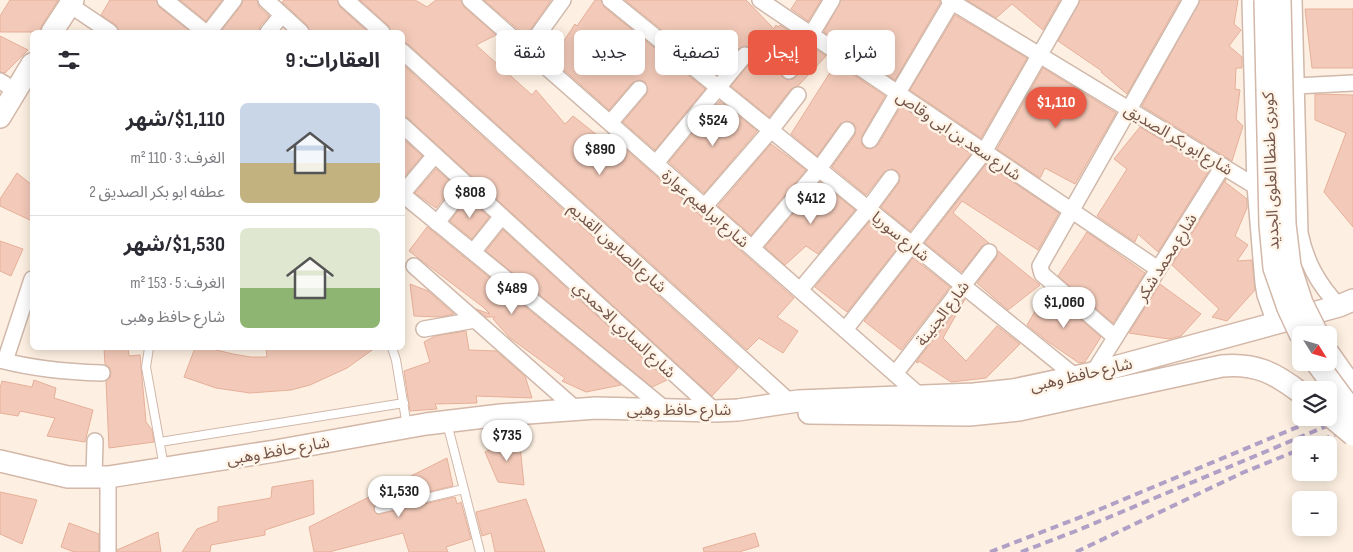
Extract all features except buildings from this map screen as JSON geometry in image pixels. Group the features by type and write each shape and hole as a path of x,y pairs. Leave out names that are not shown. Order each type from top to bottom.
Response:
{"main road":[{"name":"كوبرى طنطا العلوى الجديد","path":"1265,0 1270,225 1274,268 1296,326"},
{"name":"كوبرى طنطا العلوى الجديد","path":"1280,0 1285,224 1290,266 1302,303 1314,326"},
{"path":"53,30 72,2"},
{"path":"0,117 8,86 30,66"},
{"name":"شارع حافظ وهبى","path":"0,461 68,478 101,477 165,469 408,427 501,415 596,408 738,410 790,402 974,394 1003,391 1085,375 1346,303"},
{"path":"738,410 828,414 969,415 992,413 1019,410 1234,365 1268,372 1292,387"},
{"path":"1338,367 1353,388"},
{"path":"1323,371 1353,412"},
{"path":"1337,422 1353,435"}],"street":[{"path":"164,0 202,30"},
{"path":"211,30 234,0"},
{"path":"266,0 299,30"},
{"path":"346,0 380,30"},
{"name":"شارع ابراهيم عوارة","path":"470,0 504,30"},
{"path":"541,30 563,0"},
{"name":"شارع سوريا","path":"610,0 963,286 1085,375"},
{"name":"شارع سعد بن ابى وقاص","path":"760,0 804,30"},
{"path":"814,30 832,0"},
{"path":"845,330 984,152 1070,0"},
{"path":"1115,337 1042,274 1040,266 1191,0"},
{"path":"1250,0 1255,186 1263,283 1265,295 1275,323"},
{"path":"1294,0 1300,233 1309,265 1322,287 1346,303"},
{"path":"870,140 951,1"},
{"name":"شارع ابو بكر الصديق","path":"951,1 1255,186"},
{"path":"72,2 107,30"},
{"path":"270,30 282,14"},
{"name":"شارع سعد بن ابى وقاص","path":"817,39 1158,269"},
{"name":"شارع الصابون القديم","path":"405,54 790,402"},
{"path":"656,163 746,55"},
{"name":"شارع ابراهيم عوارة","path":"555,75 919,395"},
{"path":"1296,86 1353,83"},
{"path":"610,123 639,90"},
{"path":"704,206 771,130 798,95"},
{"name":"شارع الساري الاحمدي","path":"405,128 715,411"},
{"path":"752,248 819,169 847,130"},
{"path":"405,190 435,154"},
{"name":"شارع محمد شكر","path":"1085,375 1115,337 1223,166"},
{"path":"800,290 868,209 890,178"},
{"path":"437,223 467,184"},
{"path":"405,196 665,409"},
{"path":"473,252 502,216"},
{"name":"شارع الجنينة","path":"895,374 989,252"},
{"path":"414,266 578,410"},
{"path":"30,284 2,360 26,367 64,372 102,372"},
{"path":"424,329 475,320"},
{"path":"95,441 101,477 108,552"}],"lane":[{"path":"148,350 146,367 165,469"},
{"path":"392,350 408,427"},
{"path":"160,442 404,403"},
{"path":"446,422 480,552"},
{"path":"379,509 464,489"}],"railway":[{"path":"1337,410 1353,403"},
{"path":"1021,552 1076,531 1353,415"},
{"path":"990,552 1086,515 1300,426"},
{"path":"1332,436 1353,427"},
{"path":"1076,552 1242,473 1292,453"}]}
